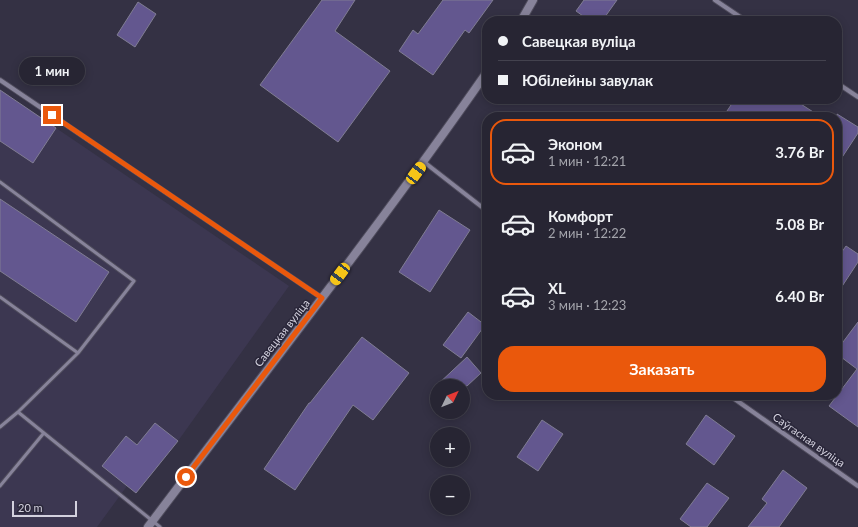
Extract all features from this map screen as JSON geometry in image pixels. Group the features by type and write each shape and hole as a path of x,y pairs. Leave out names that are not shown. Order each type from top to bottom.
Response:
{"street":[{"path":"524,16 533,0"},
{"path":"715,0 739,16"},
{"name":"Савецкая вуліца","path":"151,524 424,162 482,79"},
{"path":"0,80 322,298"},
{"path":"842,86 858,97"},
{"path":"424,162 482,207"},
{"name":"Саўгасная вуліца","path":"736,400 858,486"}],"lane":[{"path":"0,182 134,281 78,353 18,412 0,427"},
{"path":"0,297 78,353"},
{"path":"18,412 151,524 160,527"},
{"path":"0,486 43,434"}],"shaded area":[{"path":"0,90 289,286 178,441 136,493 127,486 97,527 0,527"}],"building":[{"path":"322,0 355,0 335,31 390,71 338,142 260,85"},
{"path":"443,0 493,0 469,33 465,30 433,75 399,51 413,30 418,34"},
{"path":"584,0 617,0 606,16 583,16 576,11"},
{"path":"138,2 156,14 135,47 117,35"},
{"path":"0,90 56,128 33,163 0,141"},
{"path":"732,104 801,104 813,112 726,112"},
{"path":"842,117 858,127 858,133 842,157"},
{"path":"0,199 109,272 76,322 0,271"},
{"path":"439,210 470,230 430,292 399,272"},
{"path":"846,246 858,254 858,262 842,286 842,252"},
{"path":"468,312 482,323 482,329 461,358 443,345"},
{"path":"858,322 858,427 829,406 834,400 842,400 842,389 857,369 842,358 842,343"},
{"path":"362,337 409,373 373,420 353,405 295,490 264,469 309,403"},
{"path":"467,357 481,373 470,383 470,379 443,379"},
{"path":"706,415 735,436 714,465 686,444"},
{"path":"542,420 563,434 538,471 517,457"},
{"path":"155,423 178,441 136,493 102,466 126,436 137,445"},
{"path":"783,470 807,488 779,527 748,527 767,503 762,499"},
{"path":"707,483 729,498 707,527 691,527 680,519"}],"route":[{"path":"52,115 298,280 322,298 186,477"}]}
